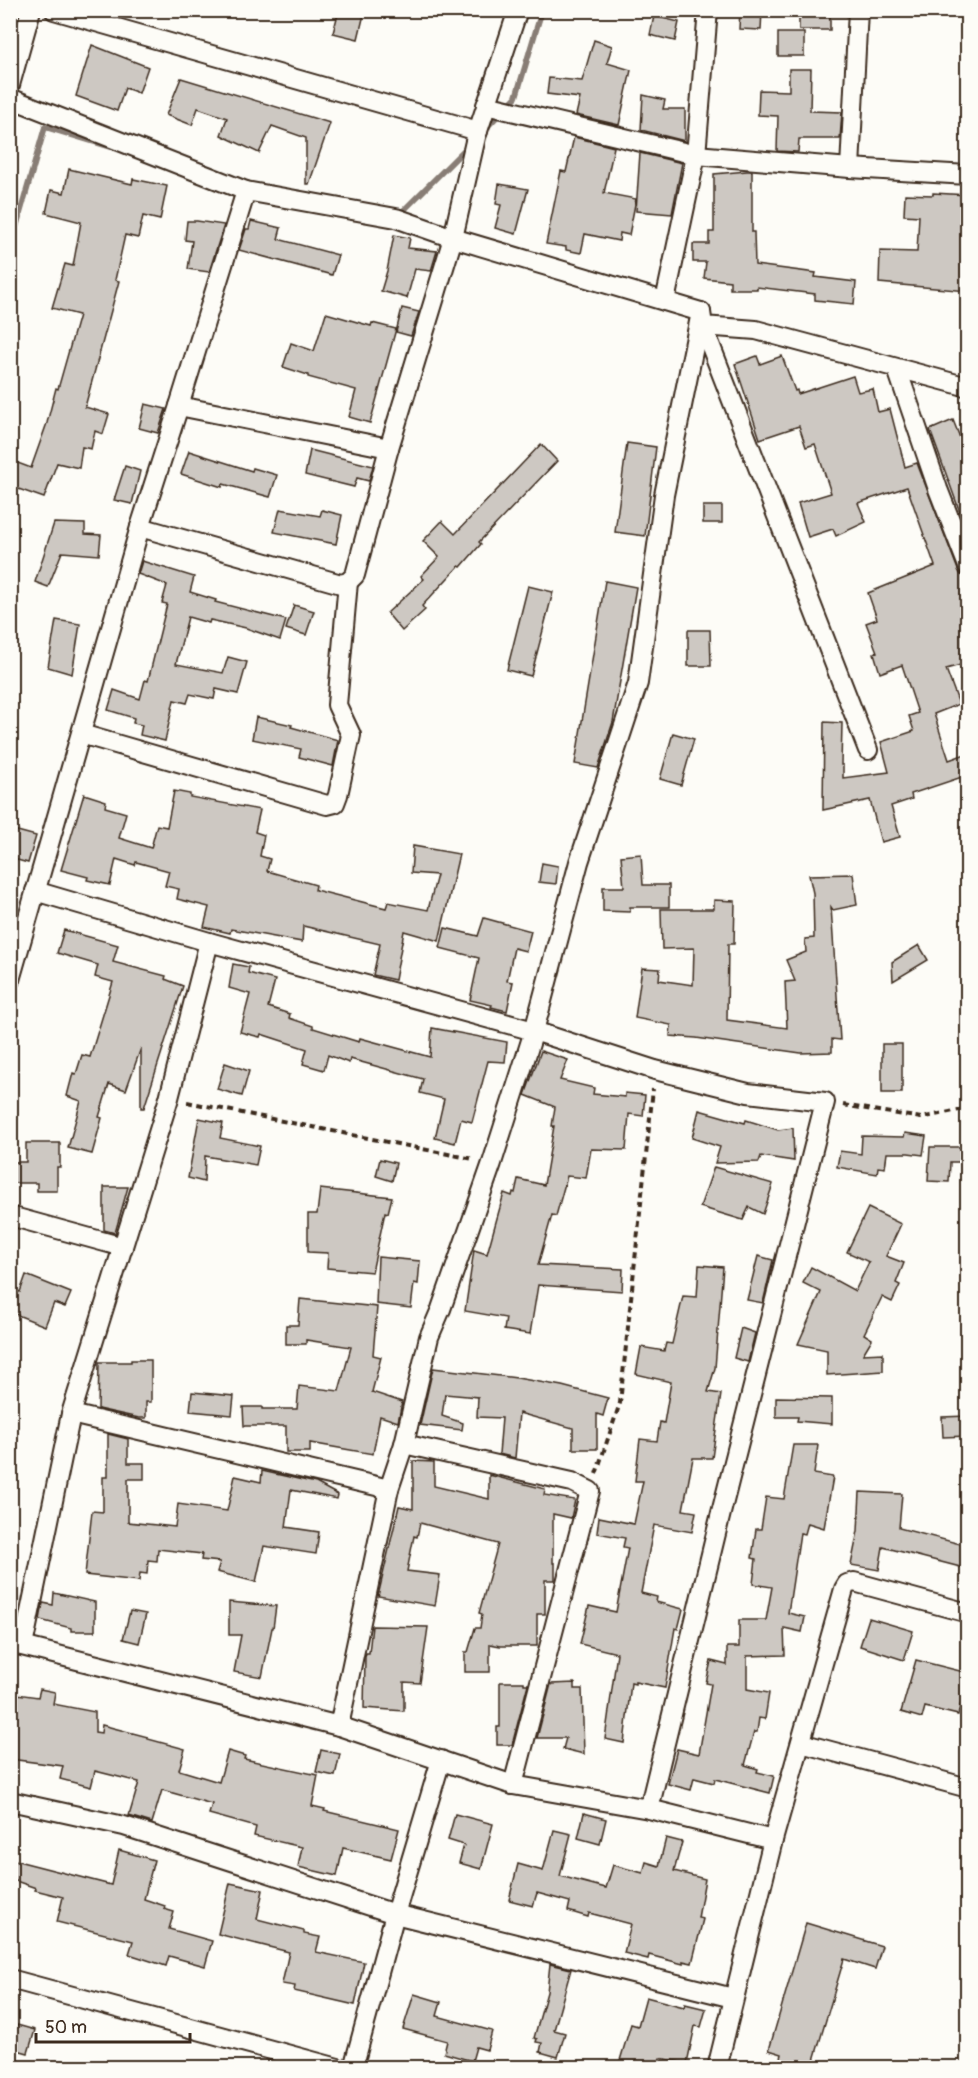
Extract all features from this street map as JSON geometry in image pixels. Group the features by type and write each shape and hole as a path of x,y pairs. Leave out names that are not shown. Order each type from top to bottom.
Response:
{"street":[{"path":"10,85 31,10"},
{"path":"54,10 478,131"},
{"path":"140,528 341,584 348,582 355,575 389,447 453,238 478,131 518,10"},
{"path":"665,301 696,155 708,10"},
{"path":"850,168 858,10"},
{"path":"10,98 246,191 396,218 453,238 665,301 702,319 756,330 968,387"},
{"path":"486,105 696,155 968,175"},
{"path":"10,981 140,528 246,191"},
{"path":"702,319 868,750"},
{"path":"339,1726 389,1489 404,1444 429,1337 492,1163 534,1031 579,862 638,683 664,495 702,319"},
{"path":"897,369 938,489 968,566"},
{"path":"179,406 389,447"},
{"path":"81,734 327,805 335,803 351,735 337,705 348,582"},
{"path":"35,891 209,942 534,1031 655,1070 748,1093 825,1102 718,1524 649,1809"},
{"path":"209,942 169,1098 71,1414 17,1645 339,1726 513,1785 649,1809 773,1839"},
{"path":"10,1216 123,1247"},
{"path":"71,1414 389,1489"},
{"path":"404,1444 572,1482 590,1491 513,1785"},
{"path":"717,2067 773,1839 844,1589 847,1584 854,1582 968,1613"},
{"path":"801,1743 968,1788"},
{"path":"353,2067 441,1760"},
{"path":"10,1801 124,1826 395,1914 733,1998"},
{"path":"10,1980 338,2067"}],"path":[{"path":"590,1491 620,1403 655,1070"},
{"path":"169,1098 492,1163"},
{"path":"825,1102 921,1118 968,1108"}],"building":[{"path":"339,10 365,10 358,39 333,33"},
{"path":"740,10 762,10 761,30 739,29"},
{"path":"799,10 830,10 830,30 799,30"},
{"path":"654,16 679,22 675,41 650,35"},
{"path":"778,33 804,33 804,56 778,56"},
{"path":"594,40 612,46 607,63 631,70 619,125 576,115 580,98 547,94 549,78 582,81"},
{"path":"92,45 148,67 139,93 125,88 117,111 76,96"},
{"path":"789,69 811,69 810,111 842,112 840,139 799,139 798,152 777,151 778,116 758,115 759,90 789,91"},
{"path":"181,78 330,123 309,184 306,184 306,138 272,126 259,153 221,135 227,118 198,108 192,125 166,115"},
{"path":"643,95 665,100 663,109 685,109 685,141 641,130"},
{"path":"574,137 614,147 604,193 636,199 629,235 620,233 619,241 585,234 581,253 566,250 566,247 546,244 561,171 566,172"},
{"path":"640,153 682,163 672,214 636,211"},
{"path":"69,169 132,184 133,179 167,186 160,220 143,216 138,238 125,235 115,280 119,281 85,407 109,414 103,434 95,431 91,449 82,447 79,468 57,463 44,498 10,486 10,460 31,468 47,423 56,388 58,389 79,315 52,308 65,264 73,266 81,222 46,213 51,190 64,193"},
{"path":"752,171 752,232 754,232 755,265 816,273 815,277 856,282 854,304 815,300 815,294 757,287 757,289 730,289 730,281 704,278 706,262 693,262 693,244 709,244 709,232 714,232 714,174"},
{"path":"499,184 528,189 516,234 495,228 501,205 496,204"},
{"path":"933,193 968,195 968,291 879,283 880,251 917,252 919,216 904,215 905,194 933,195"},
{"path":"187,221 224,225 209,272 188,269 192,241 185,240"},
{"path":"251,221 281,228 278,239 338,255 332,275 239,250"},
{"path":"394,235 410,238 408,248 437,251 431,271 415,269 407,298 381,291"},
{"path":"402,308 419,312 411,336 396,332"},
{"path":"326,313 371,326 372,323 396,329 370,423 349,417 356,390 308,377 308,375 283,367 291,343 314,351"},
{"path":"757,356 760,364 782,356 798,394 853,376 858,392 873,389 878,412 890,409 905,467 917,463 958,570 961,575 968,577 968,663 946,669 959,704 934,714 949,760 968,753 968,775 911,794 912,799 891,806 900,837 881,842 870,800 823,810 824,722 842,723 843,778 889,772 881,742 914,731 909,716 918,713 902,665 880,673 874,653 877,652 866,623 877,619 868,593 935,566 907,487 858,503 866,522 836,536 833,529 808,537 798,503 831,493 815,444 806,447 799,426 760,439 735,364"},
{"path":"145,404 166,409 158,433 139,428"},
{"path":"953,420 968,458 968,534 930,430"},
{"path":"627,443 656,447 645,536 615,532"},
{"path":"541,444 557,461 479,542 481,544 461,567 459,566 422,606 425,610 402,631 387,613 424,579 421,576 439,557 423,541 442,521 455,534"},
{"path":"310,450 373,466 369,481 357,478 354,487 305,475"},
{"path":"189,451 252,471 253,468 277,475 270,497 223,484 222,487 181,474"},
{"path":"125,466 140,471 132,504 114,500"},
{"path":"703,506 722,506 722,523 703,523"},
{"path":"280,509 320,516 322,510 342,515 336,544 274,532"},
{"path":"54,523 85,524 85,534 101,535 99,555 62,552 48,587 35,582"},
{"path":"142,561 194,577 190,592 216,600 215,602 286,620 280,640 246,628 210,620 209,623 188,617 176,664 223,673 228,657 247,662 238,694 216,689 214,699 190,694 187,703 174,700 165,741 140,735 142,725 133,723 134,718 108,710 114,690 140,699 145,680 148,681 167,604 162,603 167,585 138,574"},
{"path":"605,581 636,587 613,722 598,768 575,764"},
{"path":"528,586 553,592 531,676 507,670"},
{"path":"294,605 314,611 306,635 286,629"},
{"path":"56,620 80,624 72,674 48,667"},
{"path":"688,630 710,630 711,666 688,666"},
{"path":"256,717 292,725 291,727 338,740 333,766 299,757 301,749 252,739"},
{"path":"673,733 694,739 681,785 660,779"},
{"path":"174,791 190,794 190,797 260,810 255,832 264,835 260,856 270,859 267,871 316,885 315,890 386,908 388,902 428,910 437,875 411,873 413,846 459,854 439,941 404,931 395,980 373,975 380,944 303,926 302,942 231,929 230,933 204,927 209,907 177,899 179,889 165,886 169,871 116,859 110,885 87,880 88,877 61,870 84,794 106,801 105,807 126,813 119,838 151,848 157,825 167,827"},
{"path":"10,829 36,836 28,863 10,858"},
{"path":"641,854 643,885 669,885 669,907 630,907 630,912 603,911 603,887 624,887 621,856"},
{"path":"542,863 558,866 556,884 539,882"},
{"path":"853,874 857,905 833,910 831,907 840,1040 832,1039 832,1052 801,1053 670,1036 671,1025 635,1018 642,968 660,969 659,980 693,985 694,948 662,949 661,909 714,909 714,900 735,901 734,944 728,944 727,1020 787,1028 785,982 795,981 786,960 806,952 805,939 814,938 813,893 809,875"},
{"path":"484,918 531,931 526,951 514,948 507,981 513,982 507,1011 470,1000 479,958 440,948 445,928 478,936"},
{"path":"64,930 118,945 113,962 166,976 165,979 183,986 144,1108 141,1108 141,1048 126,1090 109,1084 99,1117 102,1118 92,1154 68,1148 81,1101 67,1096 73,1073 76,1074 82,1055 90,1057 113,982 95,977 98,965 57,953"},
{"path":"919,945 928,960 893,981 892,962"},
{"path":"233,964 249,967 248,973 275,980 268,1007 290,1014 289,1018 313,1026 313,1028 359,1042 360,1038 430,1057 432,1028 507,1042 505,1062 488,1061 472,1122 461,1119 455,1143 435,1138 444,1099 420,1093 423,1079 350,1059 349,1063 328,1055 324,1070 303,1064 307,1049 261,1034 260,1037 240,1032 250,994 229,988"},
{"path":"882,1044 902,1044 902,1093 882,1093"},
{"path":"541,1051 568,1060 560,1080 594,1088 593,1094 625,1097 625,1093 645,1095 643,1116 629,1114 626,1150 591,1149 586,1178 567,1176 556,1216 552,1215 538,1265 623,1269 622,1291 538,1285 530,1334 504,1330 506,1318 465,1311 474,1250 487,1254 504,1193 512,1196 513,1192 515,1193 518,1179 544,1185 555,1107 525,1095"},
{"path":"225,1063 249,1071 242,1096 217,1089"},
{"path":"699,1110 745,1123 746,1120 778,1130 793,1128 794,1161 761,1156 759,1162 715,1163 720,1147 692,1138"},
{"path":"199,1118 223,1123 220,1138 260,1146 256,1165 205,1156 204,1182 188,1178"},
{"path":"905,1133 926,1136 923,1155 887,1153 885,1168 878,1167 877,1174 837,1167 840,1151 861,1154 862,1136 904,1137"},
{"path":"26,1143 60,1143 57,1191 37,1191 37,1183 10,1183 10,1162 26,1162"},
{"path":"930,1147 968,1147 968,1162 950,1162 949,1182 928,1181"},
{"path":"380,1159 396,1163 392,1181 376,1176"},
{"path":"714,1167 773,1184 763,1214 749,1207 743,1220 700,1207"},
{"path":"104,1187 128,1187 115,1233 104,1230"},
{"path":"320,1189 392,1197 388,1213 385,1212 372,1272 327,1268 328,1253 308,1252 308,1214 317,1214"},
{"path":"868,1208 901,1224 886,1256 904,1263 896,1283 900,1285 892,1302 882,1297 864,1334 872,1339 863,1354 883,1353 883,1371 827,1375 827,1350 798,1344 821,1292 803,1283 811,1267 855,1291 869,1262 847,1252"},
{"path":"758,1256 773,1260 763,1303 747,1300"},
{"path":"378,1257 420,1261 418,1284 414,1283 411,1308 376,1304"},
{"path":"699,1265 723,1267 715,1368 708,1392 721,1394 712,1458 693,1458 683,1510 696,1512 692,1532 654,1525 641,1593 657,1597 656,1602 683,1609 678,1629 675,1628 665,1688 631,1683 624,1743 605,1739 617,1653 580,1644 589,1606 616,1612 628,1548 623,1547 625,1538 597,1533 599,1517 634,1524 643,1481 635,1481 640,1439 657,1441 660,1422 664,1423 671,1382 636,1374 641,1347 664,1351 666,1343 672,1344 683,1296 697,1297"},
{"path":"26,1275 71,1293 65,1307 54,1303 45,1326 10,1312 10,1288 20,1292"},
{"path":"300,1299 377,1307 373,1355 381,1357 372,1392 402,1402 398,1422 380,1416 373,1454 310,1443 310,1452 286,1452 286,1426 244,1426 243,1407 297,1409 299,1386 339,1391 351,1347 306,1340 306,1344 286,1344 286,1325 298,1325"},
{"path":"741,1328 755,1333 748,1362 734,1358"},
{"path":"131,1360 151,1360 151,1402 146,1402 146,1418 98,1409 99,1362 131,1362"},
{"path":"433,1368 517,1378 562,1386 608,1398 603,1416 597,1414 597,1449 573,1449 573,1428 519,1413 515,1458 499,1454 502,1418 477,1417 478,1397 445,1394 442,1416 463,1423 462,1430 420,1425"},
{"path":"192,1392 234,1396 232,1415 190,1411"},
{"path":"776,1397 832,1398 832,1424 797,1421 798,1417 776,1417"},
{"path":"967,1416 967,1436 943,1437 942,1417"},
{"path":"108,1434 128,1439 128,1463 144,1463 144,1479 128,1479 128,1522 175,1527 178,1504 227,1511 235,1476 261,1482 262,1471 316,1483 338,1495 337,1499 291,1490 286,1527 319,1532 316,1554 264,1546 256,1582 217,1572 220,1562 201,1560 202,1554 158,1549 157,1561 148,1560 147,1574 140,1573 139,1581 85,1575 92,1511 103,1512 103,1477 108,1477"},
{"path":"793,1445 818,1445 814,1474 833,1477 824,1528 808,1523 805,1534 800,1533 788,1613 805,1617 802,1632 784,1628 785,1655 747,1656 747,1689 769,1693 765,1719 759,1718 757,1732 754,1732 745,1765 758,1769 757,1772 774,1776 770,1793 715,1779 714,1783 694,1778 691,1790 668,1784 677,1749 699,1754 711,1684 706,1683 711,1661 727,1665 727,1647 739,1647 739,1620 766,1620 772,1587 753,1584 756,1559 752,1558 756,1529 761,1529 766,1497 784,1499"},
{"path":"413,1461 434,1462 434,1486 489,1499 489,1475 545,1489 544,1495 575,1500 571,1518 553,1514 555,1580 545,1580 545,1614 537,1614 537,1646 490,1644 490,1672 465,1672 465,1652 468,1652 475,1628 480,1628 482,1614 479,1613 498,1544 420,1523 417,1537 414,1536 407,1571 440,1575 435,1606 378,1596 399,1506 413,1509"},
{"path":"860,1492 902,1494 899,1528 968,1546 968,1569 883,1547 879,1570 851,1565 858,1531"},
{"path":"54,1593 95,1602 95,1631 71,1631 71,1628 40,1620 43,1603 53,1605"},
{"path":"229,1602 276,1606 262,1677 234,1672 241,1635 229,1635"},
{"path":"130,1611 146,1614 139,1643 123,1639"},
{"path":"869,1618 913,1631 904,1660 860,1646"},
{"path":"372,1626 428,1627 420,1683 404,1682 404,1711 364,1708 365,1657 366,1653 369,1653"},
{"path":"916,1660 968,1673 958,1715 925,1707 922,1718 901,1712"},
{"path":"500,1682 528,1684 512,1745 497,1745 497,1727 500,1727"},
{"path":"575,1683 575,1689 582,1689 584,1754 563,1749 566,1738 537,1738 551,1684"},
{"path":"40,1689 55,1692 53,1704 95,1712 95,1732 101,1733 102,1725 185,1749 179,1770 219,1782 228,1751 245,1756 244,1759 318,1775 312,1806 399,1829 391,1859 343,1848 337,1876 298,1867 302,1847 254,1836 256,1827 209,1814 212,1804 162,1790 152,1823 129,1816 139,1782 95,1771 91,1787 60,1779 63,1766 10,1759 10,1693 38,1697"},
{"path":"321,1750 340,1754 335,1776 316,1772"},
{"path":"584,1813 606,1819 600,1844 578,1838"},
{"path":"455,1814 493,1824 481,1869 459,1863 464,1845 448,1840"},
{"path":"554,1830 571,1834 560,1876 606,1888 613,1865 643,1873 646,1862 659,1866 666,1838 682,1842 674,1871 705,1879 698,1918 703,1919 692,1963 683,1961 683,1964 649,1955 648,1959 624,1953 631,1924 589,1913 588,1917 568,1911 570,1902 537,1893 533,1906 509,1900 518,1864 543,1871"},
{"path":"119,1850 154,1860 144,1899 165,1906 164,1909 174,1912 169,1929 212,1941 205,1966 169,1956 166,1966 129,1954 133,1941 57,1922 63,1897 35,1890 36,1888 10,1879 10,1859 111,1885"},
{"path":"230,1883 263,1890 257,1919 320,1937 316,1952 364,1962 355,2005 294,1991 295,1986 282,1984 289,1952 218,1934"},
{"path":"806,1923 882,1946 875,1969 844,1959 812,2067 779,2067 782,2054 769,2050"},
{"path":"550,1964 571,1969 554,2030 565,2033 558,2057 540,2052 542,2043 536,2042 537,2039 534,2038 547,1992"},
{"path":"414,1994 441,2002 437,2016 492,2031 487,2050 476,2047 472,2061 444,2053 447,2041 403,2029"},
{"path":"646,1997 684,2007 685,2004 706,2009 701,2027 695,2026 687,2063 660,2058 658,2067 618,2067 631,2024 638,2026"},
{"path":"10,2023 35,2030 28,2053 10,2048"}],"waterway":[{"path":"486,128 516,97 542,10"},
{"path":"10,248 45,127 111,147"},
{"path":"399,215 468,146"}]}
